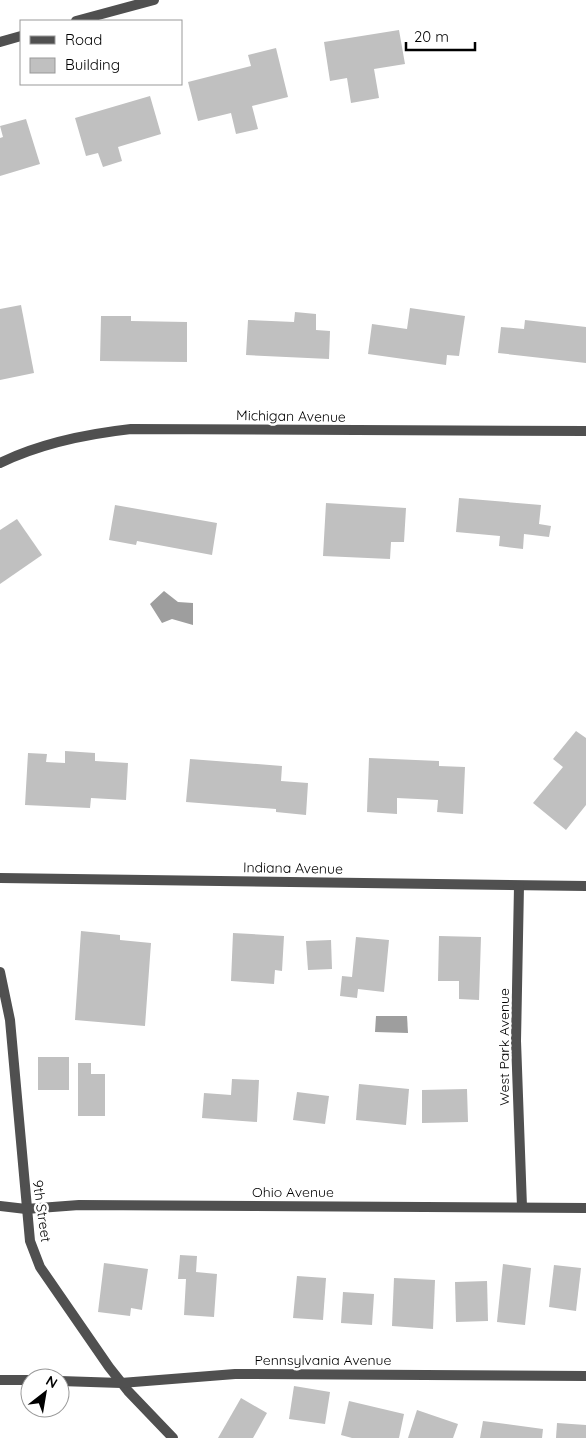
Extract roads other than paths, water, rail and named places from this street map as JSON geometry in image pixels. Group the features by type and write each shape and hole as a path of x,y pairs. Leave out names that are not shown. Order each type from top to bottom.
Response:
{"street":[{"path":"80,20 154,0"},
{"path":"0,42 20,36"},
{"name":"Michigan Avenue","path":"0,463 42,447 84,435 131,430 586,431"},
{"name":"Indiana Avenue","path":"0,878 586,886"},
{"name":"West Park Avenue","path":"519,886 516,1041 522,1207"},
{"name":"9th Street","path":"0,972 10,1020 30,1242 40,1267 121,1383 173,1438"},
{"name":"Ohio Avenue","path":"0,1206 26,1209 79,1204 586,1208"},
{"name":"Pennsylvania Avenue","path":"70,1381 121,1383 235,1374 586,1376"},
{"path":"0,1380 20,1380"}]}
